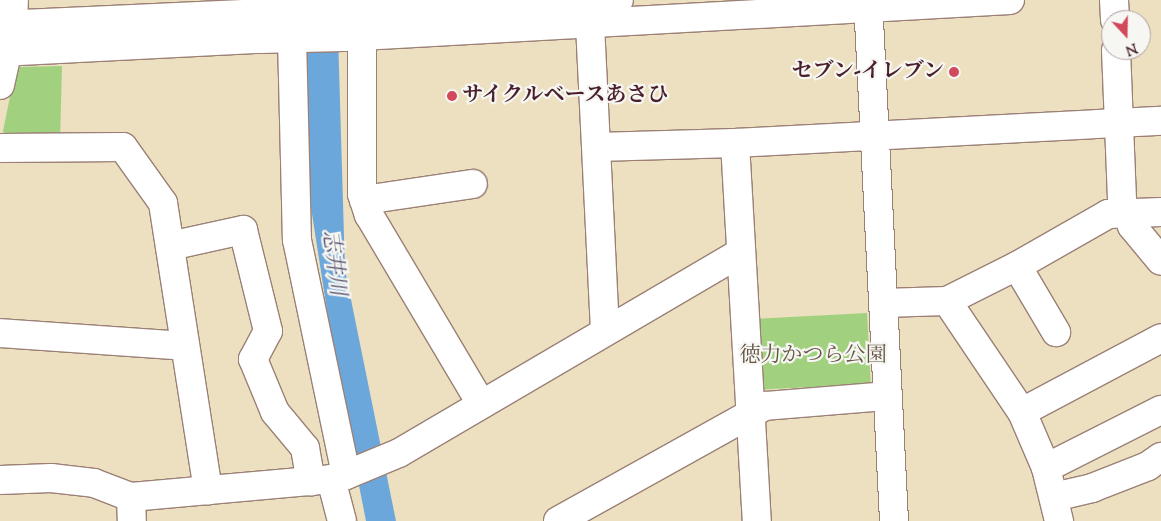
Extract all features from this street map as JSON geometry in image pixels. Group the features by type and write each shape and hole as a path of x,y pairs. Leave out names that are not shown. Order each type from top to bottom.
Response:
{"street":[{"path":"0,85 9,17 152,9 259,17 295,29 355,19 499,4 599,7 620,0"},
{"path":"355,19 599,7 868,4 1010,0"},
{"path":"868,4 894,521"},
{"path":"599,7 597,147 605,330"},
{"path":"4,52 259,17"},
{"path":"355,19 362,194 369,215 481,404"},
{"path":"295,29 297,240 329,478 342,521"},
{"path":"1116,60 1122,201 1132,226 1161,261"},
{"path":"597,147 735,143 874,134 1161,121"},
{"path":"735,143 757,521"},
{"path":"0,148 123,147 164,203 208,490"},
{"path":"364,200 473,184"},
{"path":"883,303 947,301 1017,266 1108,214 1161,212"},
{"path":"170,246 243,230 268,331 253,360 274,412 329,478"},
{"path":"0,480 51,478 94,483 132,509 208,490 329,478 399,453 605,330 740,253"},
{"path":"1017,266 1056,332"},
{"path":"947,301 1022,412 1046,468 1056,509 1092,488 1148,466 1161,457"},
{"path":"0,333 185,346"},
{"path":"1022,412 1161,338"},
{"path":"558,521 765,406 887,396"},
{"path":"1046,468 1161,410"}],"green space":[{"path":"62,66 60,142 10,144 3,131 16,67"},
{"name":"徳力かつら公園","path":"867,313 871,384 759,390 755,319"}],"water":[{"name":"志井川","path":"305,0 337,0 345,270 396,521 366,521 337,374 310,201"}],"place":[{"name":"セブン-イレブン","path":"954,72"},
{"name":"サイクルベースあさひ","path":"452,96"}]}
